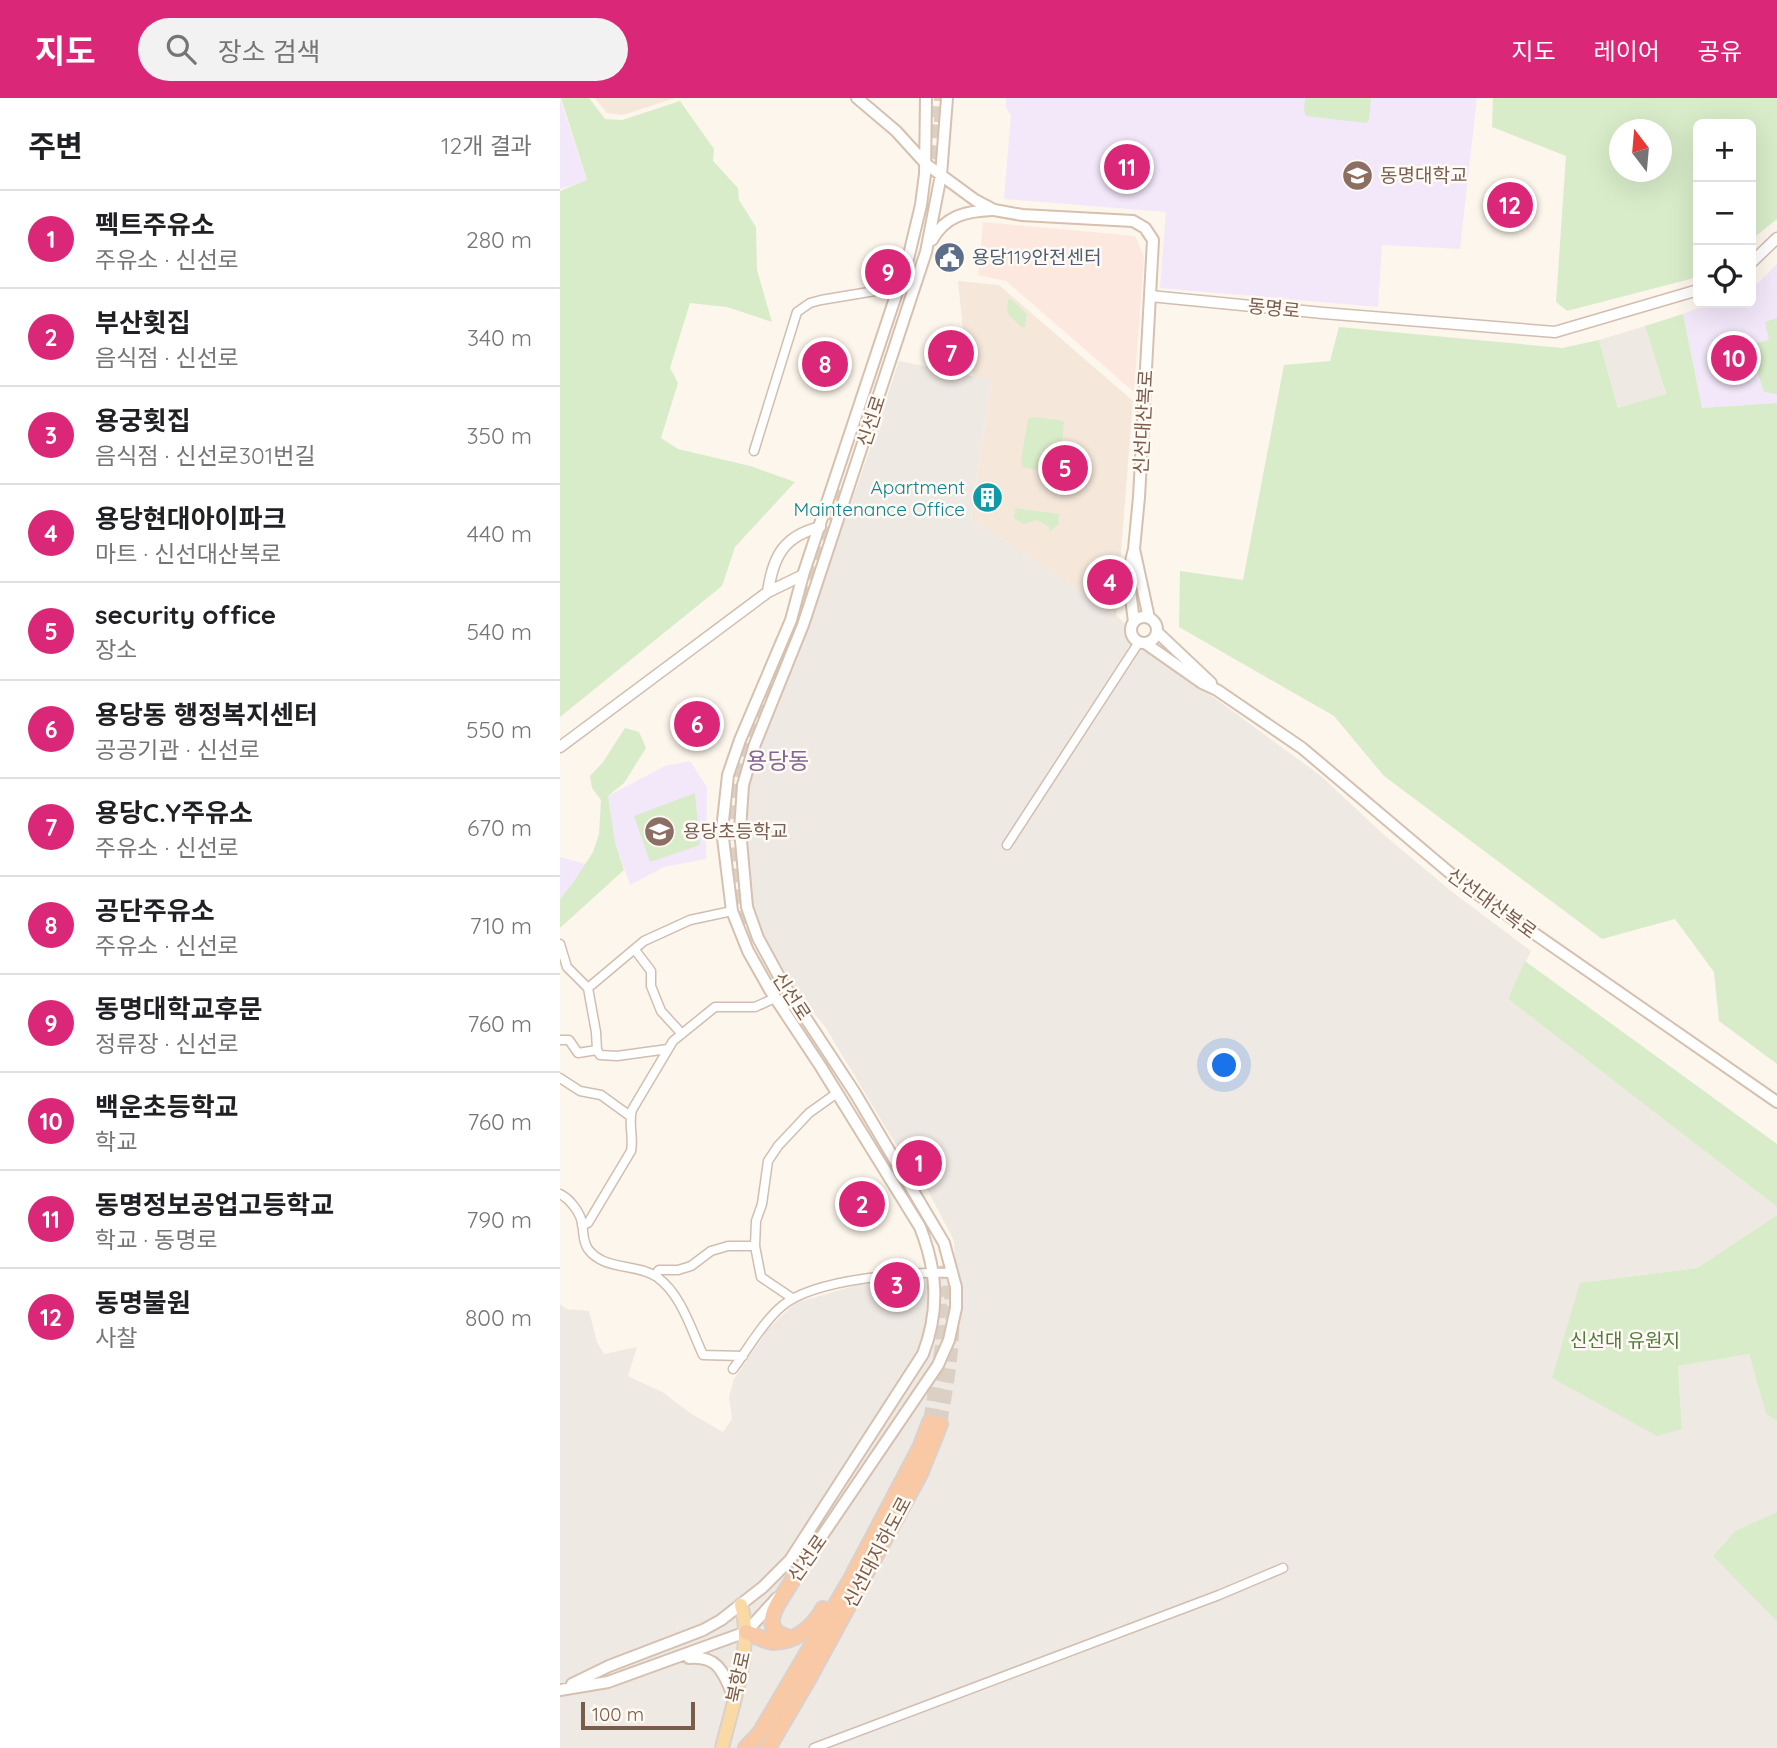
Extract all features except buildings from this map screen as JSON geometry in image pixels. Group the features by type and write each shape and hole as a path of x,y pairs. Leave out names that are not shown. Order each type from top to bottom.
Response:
{"highway":[{"name":"신선대지하도로","path":"935,1423 920,1474 804,1674 921,1446 935,1423"},
{"path":"746,1632 772,1642 791,1638 808,1630 817,1620 852,1559 892,1502"},
{"path":"791,1638 779,1635 772,1628 771,1620 792,1581"},
{"path":"746,1748 804,1674"},
{"path":"768,1748 804,1674"}],"main road":[{"path":"857,98 896,131 926,164 975,200 994,210"},
{"name":"신선로","path":"926,98 926,164 921,205 899,287 803,575 791,620 728,775 722,830 732,911 741,935 775,998 920,1227 932,1256 935,1298 931,1331 923,1354 790,1560 741,1605 703,1630 609,1666 560,1690 608,1682 746,1632 792,1581 938,1365 949,1340 956,1308 953,1273 941,1234 855,1093 782,982 754,929 747,908 740,830 743,785 755,744 803,625 926,252 941,175 947,98"},
{"path":"926,252 936,233 955,216 977,210 1133,221 1145,228 1153,240 1150,296"},
{"name":"신선대산복로","path":"1150,296 1134,549 1128,574 1134,622 1132,634 1302,748 1463,884 1777,1102"},
{"name":"신선대산복로","path":"1134,549 1149,618 1154,621 1157,632 1217,691"},
{"path":"1134,622 1144,617 1149,618"},
{"path":"1142,642 1151,641 1157,632"},
{"path":"741,935 754,929"},
{"name":"북항로","path":"722,1748 746,1632 741,1605"},
{"path":"676,1659 700,1657 711,1660 725,1678 734,1698"}],"street":[{"path":"1756,258 1777,238"},
{"path":"754,451 797,313 810,303 821,300 899,287"},
{"name":"동명로","path":"1150,296 1555,332 1693,291"},
{"path":"768,592 774,564 789,540 820,527"},
{"path":"560,747 768,592 803,575"},
{"path":"1007,845 1142,642"},
{"path":"589,988 644,941 690,920 732,911"},
{"path":"560,944 567,967 589,988 597,1050 600,1055 617,1056 668,1049"},
{"path":"635,950 651,971 655,999 661,1011 682,1034"},
{"path":"582,1225 588,1223 631,1151 634,1140 630,1116 632,1110 673,1041 715,1007 755,1007 775,998"},
{"path":"560,1040 569,1040 578,1053 597,1050"},
{"path":"560,1078 580,1091 601,1095 630,1116"},
{"path":"792,1298 761,1278 755,1246 756,1221 762,1204 768,1161 778,1146 809,1113 837,1093"},
{"path":"560,1194 569,1198 582,1225 582,1234 589,1250 603,1261 655,1275 674,1293 703,1355 743,1356"},
{"path":"655,1275 659,1270 678,1270 698,1261 711,1251 728,1246 755,1246"},
{"path":"733,1369 780,1307 792,1298 863,1278 953,1273"},
{"path":"814,1748 1283,1568"}],"shaded area":[{"path":"560,98 587,181 560,189"},
{"path":"595,98 675,98 623,115 607,113"},
{"name":"동명대학교","path":"1006,98 1477,98 1460,249 1382,245 1378,307 1160,288 1166,212 1004,199 1011,115 1006,108"},
{"path":"983,222 1135,236 1144,256 1134,392 1006,281 978,275"},
{"path":"1777,264 1777,403 1702,408 1683,314 1698,308 1756,308 1756,284"},
{"path":"958,281 999,285 1133,401 1116,615 971,519 991,381 974,377 965,349"},
{"path":"1645,326 1666,395 1618,408 1599,340"},
{"path":"899,361 991,380 971,519 1116,615 1156,655 1321,776 1383,834 1451,891 1531,951 1508,999 1777,1207 1777,1215 1697,1268 1580,1283 1682,1429 1678,1365 1749,1354 1766,1414 1777,1421 1777,1512 1735,1531 1713,1556 1777,1622 1777,1748 560,1748 560,1304 566,1309 589,1311 597,1342 604,1354 637,1347 628,1376 664,1393 690,1413 723,1432 732,1419 729,1397 734,1379 768,1329 795,1303 861,1284 915,1277 955,1266 954,1241 921,1177 895,1143 824,1025 791,988 762,941 751,907 742,843 745,783 859,481"},
{"name":"용당초등학교","path":"690,761 707,787 706,859 664,867 630,885 615,842 608,796 665,766"},
{"path":"560,857 590,865 560,913"}],"green space":[{"path":"561,98 589,98 605,119 622,120 680,101 714,149 713,161 738,188 739,200 756,227 757,270 772,322 727,307 690,303 670,368 678,383 661,438 678,449 750,466 795,482 735,547 722,586 560,717 560,191 587,180"},
{"path":"1305,98 1371,98 1369,120 1366,123 1306,116"},
{"path":"1493,98 1777,98 1777,219 1756,236 1756,119 1693,119 1693,278 1567,311 1556,302 1566,156 1492,127"},
{"path":"1011,299 1027,314 1025,327 1021,327 1007,313 1008,300"},
{"path":"1683,314 1702,408 1777,403 1777,1064 1719,1021 1714,972 1675,919 1602,939 1384,776 1334,716 1179,627 1180,571 1243,580 1284,365 1330,361 1339,327 1562,348 1599,340 1618,408 1666,394 1645,326"},
{"path":"1777,318 1777,394 1764,392 1749,345 1769,340 1765,322"},
{"path":"1034,417 1064,421 1061,458 1056,472 1023,468 1021,460 1028,419"},
{"path":"1015,508 1059,514 1058,525 1050,532 1049,527 1037,520 1024,524 1014,518"},
{"path":"625,728 639,732 646,748 624,783 608,796 615,842 624,870 560,928 560,899 593,852 599,834 601,800 592,788 590,776 603,762"},
{"path":"695,793 700,845 650,862 634,816"},
{"path":"1525,961 1777,1144 1777,1207 1508,999"},
{"name":"신선대 유원지","path":"1777,1215 1777,1421 1766,1414 1749,1354 1678,1366 1682,1429 1657,1436 1552,1378 1580,1283 1697,1268"},
{"path":"1777,1512 1777,1622 1713,1556 1735,1531"}],"tunnel":[{"path":"941,98 941,122"},
{"path":"929,159 933,106"},
{"path":"748,923 739,889 735,850 735,810 740,775 842,491"},
{"path":"940,1424 952,1344 952,1303 945,1263"},
{"path":"930,1422 943,1340 938,1287"}],"place":[{"name":"동명정보공업고등학교","path":"1127,167"},
{"name":"동명대학교","path":"1357,175"},
{"name":"동명불원","path":"1510,205"},
{"name":"용당119안전센터","path":"949,257"},
{"name":"동명대학교후문","path":"888,272"},
{"name":"용당C.Y주유소","path":"951,353"},
{"name":"백운초등학교","path":"1734,358"},
{"name":"공단주유소","path":"825,364"},
{"name":"security office","path":"1065,468"},
{"name":"Apartment Maintenance Office","path":"988,498"},
{"name":"용당현대아이파크","path":"1110,582"},
{"name":"용당동 행정복지센터","path":"697,724"},
{"name":"용당초등학교","path":"660,831"},
{"name":"펙트주유소","path":"919,1163"},
{"name":"부산횟집","path":"862,1204"},
{"name":"용궁횟집","path":"897,1285"}],"district":[{"name":"용당동","path":"778,760"}]}
